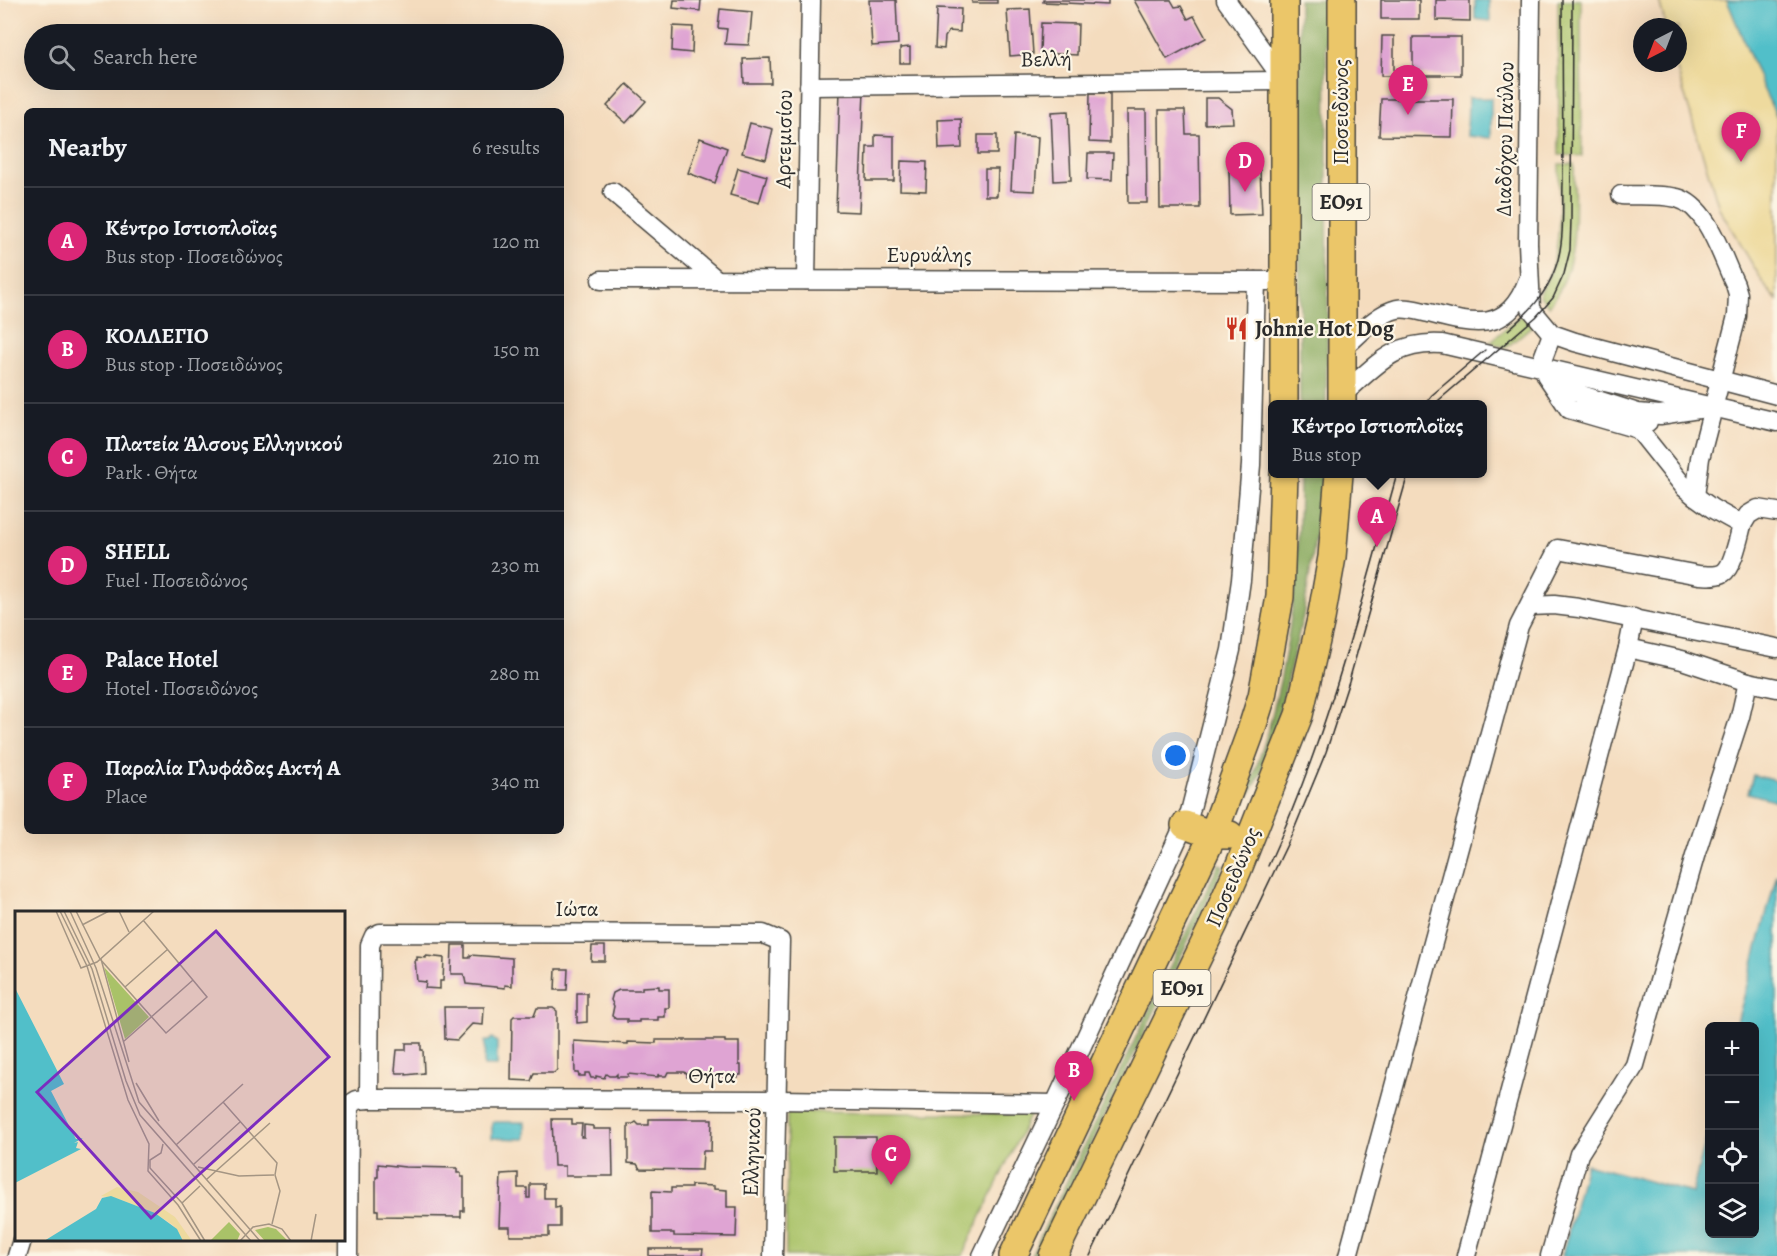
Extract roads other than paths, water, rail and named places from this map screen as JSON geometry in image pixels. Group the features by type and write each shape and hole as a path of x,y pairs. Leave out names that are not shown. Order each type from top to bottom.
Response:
{"highway":[{"name":"ΕΟ91","path":"1284,0 1284,400"},
{"name":"Ποσειδώνος","path":"1342,0 1342,400"},
{"name":"Ποσειδώνος","path":"1013,1256 1213,835 1240,763 1262,696 1280,597 1284,478"},
{"name":"Ποσειδώνος","path":"1053,1256 1214,924 1299,715 1321,619 1332,556 1339,478"},
{"path":"1185,825 1213,835 1251,834"}],"street":[{"name":"Αρτεμισίου","path":"807,280 811,0"},
{"path":"1226,0 1284,81"},
{"name":"Διαδόχου Παύλου","path":"1531,0 1528,279 1531,309 1552,334"},
{"name":"Βελλή","path":"809,86 1284,81"},
{"path":"613,192 717,280"},
{"path":"1621,195 1667,196 1678,198 1694,206 1707,225 1738,294 1737,316 1700,458 1695,496"},
{"name":"Ευρυάλης","path":"601,280 1242,279 1284,281"},
{"path":"1341,350 1389,312 1400,308 1476,324 1493,320 1504,315 1514,306 1522,296 1528,279"},
{"path":"982,1256 1185,825 1231,650 1241,580 1251,465 1256,281"},
{"path":"1539,366 1552,334 1777,395"},
{"path":"1342,400 1390,354 1414,345 1442,344 1777,422"},
{"path":"1539,366 1582,395 1638,413 1660,415 1714,406"},
{"path":"1539,366 1569,409 1638,429 1685,488 1713,509 1742,525"},
{"path":"1638,429 1660,415"},
{"path":"1348,1256 1516,637 1558,549 1699,575 1718,575 1731,563 1742,525 1748,515 1758,509 1777,512"},
{"path":"1530,606 1554,605 1579,608 1777,648"},
{"path":"1466,1256 1628,648 1634,618"},
{"path":"1628,648 1682,660 1748,682 1777,688"},
{"path":"1550,1256 1579,1154 1635,1065 1695,856 1740,717 1748,682"},
{"name":"Ιώτα","path":"369,1099 370,945 374,936 380,933 764,934 780,941"},
{"name":"Ελληνικού","path":"773,1256 780,941"},
{"path":"348,1256 349,1105 357,1100 369,1099"},
{"name":"Θήτα","path":"369,1099 778,1100 1055,1104"},
{"path":"17,1256 21,1241"}],"water":[{"path":"1475,0 1489,0 1490,21 1475,19"},
{"path":"1727,0 1777,0 1777,117 1764,90"},
{"path":"1468,98 1491,98 1491,138 1467,136"},
{"path":"1753,775 1777,781 1777,801 1748,793"},
{"path":"1777,874 1777,1256 1562,1256 1586,1164 1692,1193 1705,1143 1705,1238 1759,1238 1759,1022 1737,1022"},
{"path":"492,1038 497,1042 497,1066 484,1066 485,1041"},
{"path":"492,1122 525,1122 525,1139 492,1138"}],"tram line":[{"path":"1508,330 1541,295 1551,278 1560,249 1563,183 1562,0"},
{"path":"1439,400 1536,317 1553,298 1564,274 1570,250 1571,219 1572,0"},
{"path":"1428,400 1485,350"},
{"path":"1268,866 1289,819 1325,722 1396,478"},
{"path":"1090,1256 1293,832 1326,752 1349,681 1407,478"}],"place":[{"name":"Palace Hotel","path":"1408,115"},
{"name":"Παραλία Γλυφάδας Ακτή Α","path":"1741,162"},
{"name":"SHELL","path":"1245,192"},
{"name":"Johnie Hot Dog","path":"1237,329"},
{"name":"Κέντρο Ιστιοπλοΐας","path":"1377,547"},
{"name":"ΚΟΛΛΕΓΙΟ","path":"1074,1101"},
{"name":"Πλατεία Άλσους Ελληνικού","path":"891,1185"}]}
